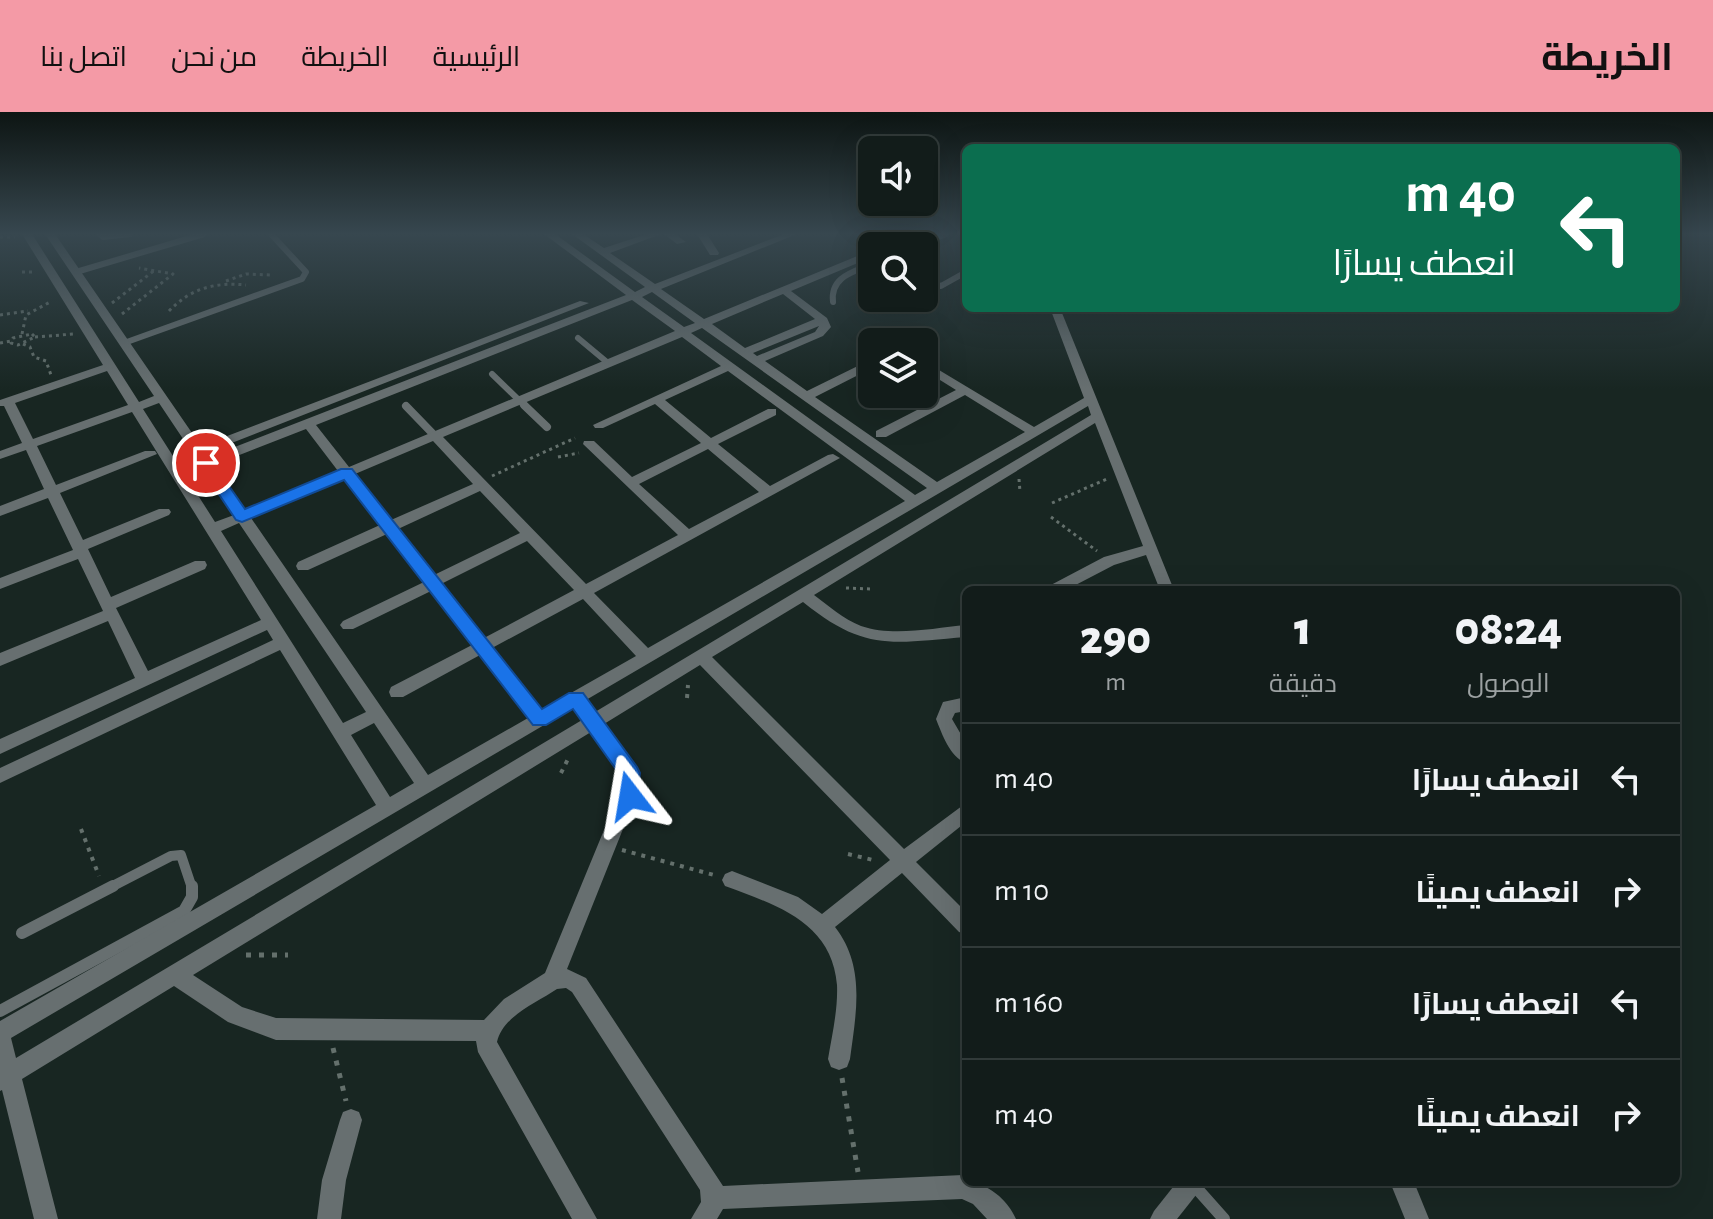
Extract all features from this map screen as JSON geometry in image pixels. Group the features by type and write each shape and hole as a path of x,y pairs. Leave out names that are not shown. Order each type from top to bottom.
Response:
{"street":[{"path":"60,286 387,808"},
{"path":"85,286 426,786"},
{"path":"619,286 915,502"},
{"path":"202,458 308,423 644,286"},
{"path":"650,286 937,489"},
{"path":"212,529 794,286"},
{"path":"756,361 819,334 825,327 823,320 784,290"},
{"path":"202,458 628,292"},
{"path":"1057,312 1165,586"},
{"path":"745,352 823,320"},
{"path":"3,399 51,376 108,362"},
{"path":"3,399 108,362"},
{"path":"599,425 730,366"},
{"path":"807,396 858,370"},
{"path":"938,374 1034,432"},
{"path":"881,434 965,390"},
{"path":"0,455 161,398"},
{"path":"3,399 30,445 144,680"},
{"path":"656,399 768,492"},
{"path":"46,1219 5,1077 0,1035 1034,432 1094,408"},
{"path":"5,1077 877,550 1094,408"},
{"path":"630,483 772,412"},
{"path":"308,423 539,720"},
{"path":"435,436 647,657"},
{"path":"589,444 687,536"},
{"path":"0,511 150,454"},
{"path":"397,692 833,458"},
{"path":"303,566 481,484"},
{"path":"0,584 164,512"},
{"path":"348,625 529,534"},
{"path":"859,534 877,550"},
{"path":"1062,586 1109,561 1151,549"},
{"path":"0,660 200,565"},
{"path":"803,594 845,625 863,633 883,636 962,631"},
{"path":"0,747 270,622"},
{"path":"0,776 283,642"},
{"path":"701,656 962,921"},
{"path":"552,980 632,784 624,764 576,699"},
{"path":"962,705 949,707 944,719 962,751"},
{"path":"340,733 377,714"},
{"path":"823,925 962,814"},
{"path":"732,880 799,905 823,925 839,952 847,984 839,1059"},
{"path":"175,974 234,1015 276,1029 487,1031"},
{"path":"585,1219 488,1049 487,1031 495,1020 552,980 567,978 579,985 711,1186 709,1209 861,1190 963,1187 981,1196 1004,1219"},
{"path":"329,1219 334,1180 351,1120"},
{"path":"1162,1219 1189,1186"},
{"path":"1404,1186 1417,1219"}],"lane":[{"path":"124,343 285,286"},
{"path":"833,302 835,286"},
{"path":"578,338 608,363"},
{"path":"492,374 547,427"},
{"path":"406,406 435,436"},
{"path":"0,1011 184,911 192,900 194,890 181,855 161,859 22,933"},
{"path":"1195,1186 1224,1219"}],"path":[{"path":"106,317 139,286"},
{"path":"106,317 155,286"},
{"path":"150,334 187,294 212,286"},
{"path":"251,286 277,289"},
{"path":"0,315 31,311 67,297"},
{"path":"22,334 26,315 31,311"},
{"path":"11,341 14,345 23,344 35,337 67,336 88,330"},
{"path":"0,343 22,334 35,337"},
{"path":"23,344 30,347 34,357 46,361 51,376"},
{"path":"481,484 599,425"},
{"path":"1052,503 1120,473"},
{"path":"1051,517 1109,561"},
{"path":"81,829 105,889"},
{"path":"609,846 732,880"},
{"path":"329,1030 351,1120"},
{"path":"839,1059 861,1190"}],"route":[{"path":"206,463 242,517 346,473 539,720 576,699 630,773 630,796"}]}
